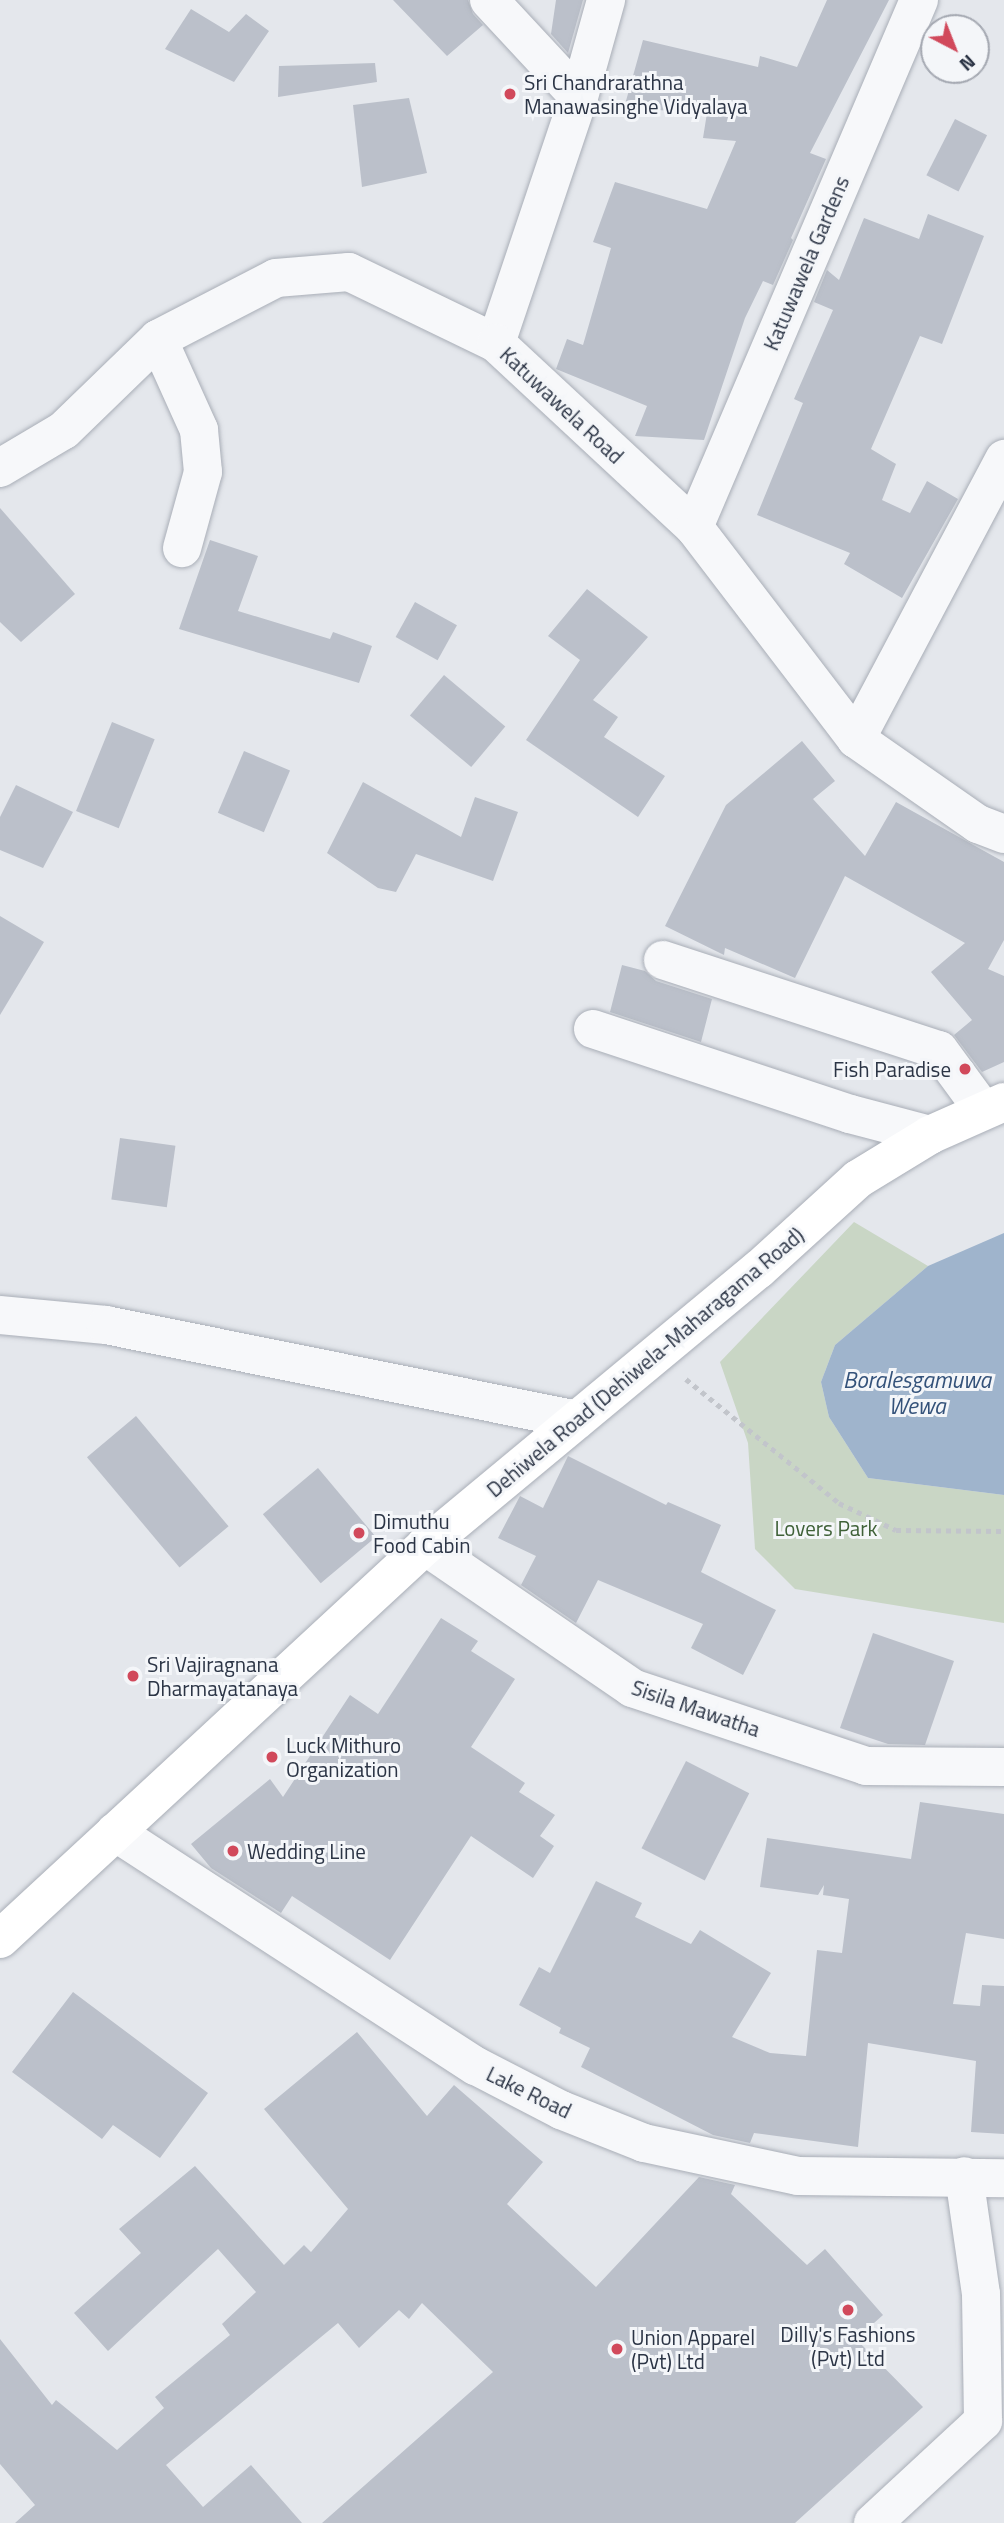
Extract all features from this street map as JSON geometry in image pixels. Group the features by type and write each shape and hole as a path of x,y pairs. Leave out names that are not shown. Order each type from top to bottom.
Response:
{"main road":[{"name":"Dehiwela Road (Dehiwela-Maharagama Road)","path":"0,1940 425,1546 758,1270 859,1180 930,1135 993,1106"}],"street":[{"path":"489,0 579,97"},
{"path":"496,343 579,97 606,0"},
{"name":"Katuwawela Gardens","path":"694,527 919,0"},
{"name":"Katuwawela Road","path":"0,468 64,430 158,339 276,278 349,272 496,343 694,527 856,739 978,824 1004,834"},
{"path":"158,339 199,430 203,472 182,548"},
{"path":"856,739 1004,460"},
{"path":"663,960 939,1050 993,1106"},
{"path":"593,1029 850,1114 930,1135"},
{"path":"0,1315 106,1325 577,1420"},
{"name":"Sisila Mawatha","path":"425,1546 632,1688 866,1766 1004,1767"},
{"name":"Lake Road","path":"115,1832 476,2066 572,2114 644,2143 798,2176 1004,2178"},
{"path":"873,2523 984,2421 982,2294 964,2176"}],"path":[{"path":"655,1354 839,1503 896,1530 1004,1531"}],"green space":[{"name":"Lovers Park","path":"854,1222 928,1266 835,1345 821,1382 829,1417 868,1478 1004,1495 1004,1623 795,1589 755,1549 748,1443 720,1362"}],"water":[{"name":"Boralesgamuwa Wewa","path":"1004,1233 1004,1495 868,1478 829,1417 821,1382 835,1345 928,1266"}],"building":[{"path":"393,0 468,0 473,14 483,25 447,56"},
{"path":"556,0 583,0 568,53 551,34"},
{"path":"827,0 889,0 810,153 826,159 791,238 793,240 773,285 763,281 745,318 704,440 635,436 647,406 556,369 567,339 583,345 611,248 593,242 615,182 707,209 736,141 703,138 707,113 624,108 643,40 758,67 760,56 797,67"},
{"path":"191,9 229,32 246,14 269,31 234,82 165,49"},
{"path":"375,63 377,82 278,97 279,66"},
{"path":"409,98 427,173 362,187 353,105"},
{"path":"955,119 987,135 958,191 926,175"},
{"path":"928,214 984,236 942,344 920,336 871,449 896,464 882,500 910,513 927,481 958,499 902,598 844,564 850,553 757,515 803,403 794,399 833,310 814,302 827,270 839,280 864,218 919,239"},
{"path":"0,508 75,594 21,642 0,622"},
{"path":"210,540 258,556 238,611 330,639 333,632 372,646 359,683 179,629"},
{"path":"587,589 648,637 593,700 618,717 604,737 665,776 638,817 526,740 580,660 548,636"},
{"path":"415,602 457,625 438,660 396,637"},
{"path":"444,675 505,726 471,767 410,716"},
{"path":"112,722 155,739 119,828 76,811"},
{"path":"802,741 835,781 813,799 865,856 896,802 1004,862 1004,940 988,969 1004,976 1004,1062 982,1072 954,1035 972,1020 931,972 965,943 845,876 795,978 725,948 724,955 665,926 726,805"},
{"path":"244,751 290,771 264,832 218,813"},
{"path":"363,782 461,837 475,797 518,812 493,881 416,854 396,892 378,888 327,853"},
{"path":"16,785 73,812 43,868 0,850 0,817"},
{"path":"0,916 44,942 0,1015"},
{"path":"622,965 645,971 656,981 712,999 701,1042 610,1012"},
{"path":"120,1138 175,1146 167,1207 111,1199"},
{"path":"136,1416 229,1526 180,1567 87,1457"},
{"path":"568,1456 666,1505 668,1502 721,1525 701,1572 776,1610 743,1675 691,1648 703,1624 598,1580 576,1623 521,1585 536,1556 498,1538 520,1496 543,1508"},
{"path":"318,1468 376,1537 321,1583 263,1514"},
{"path":"441,1618 478,1641 471,1651 515,1679 471,1747 525,1783 519,1792 555,1815 540,1836 554,1846 533,1878 471,1836 390,1960 292,1896 281,1913 211,1868 191,1844 270,1779 283,1797 350,1695 378,1714"},
{"path":"873,1633 954,1661 925,1745 888,1744 840,1728"},
{"path":"686,1761 749,1793 705,1881 642,1848"},
{"path":"920,1802 1004,1814 1004,1939 966,1933 953,2004 980,2006 982,1985 1004,1986 1004,2134 971,2132 976,2061 868,2043 858,2147 754,2133 750,2143 713,2135 581,2067 590,2048 559,2033 561,2028 519,2005 539,1967 550,1973 596,1881 642,1903 635,1917 691,1944 700,1930 771,1973 732,2037 770,2053 806,2056 817,1950 842,1953 849,1899 823,1895 824,1885 818,1895 760,1887 767,1838 911,1859"},
{"path":"73,1992 208,2093 160,2158 113,2125 102,2139 12,2072"},
{"path":"357,2032 427,2116 454,2085 543,2162 507,2204 596,2287 699,2177 735,2185 731,2194 807,2265 825,2249 883,2315 856,2339 923,2407 795,2523 322,2523 493,2372 422,2303 409,2319 399,2310 359,2348 338,2323 166,2465 203,2507 251,2465 302,2523 15,2523 35,2505 0,2464 0,2339 52,2405 56,2400 117,2450 164,2408 155,2397 230,2335 222,2324 256,2292 218,2249 108,2351 74,2313 141,2253 119,2229 195,2166 284,2265 304,2245 311,2252 348,2209 264,2109"}],"place":[{"name":"Sri Chandrarathna Manawasinghe Vidyalaya","path":"510,94"},
{"name":"Fish Paradise","path":"965,1069"},
{"name":"Dimuthu Food Cabin","path":"359,1533"},
{"name":"Sri Vajiragnana Dharmayatanaya","path":"133,1676"},
{"name":"Luck Mithuro Organization","path":"272,1757"},
{"name":"Wedding Line","path":"233,1851"},
{"name":"Dilly's Fashions (Pvt) Ltd","path":"848,2310"},
{"name":"Union Apparel (Pvt) Ltd","path":"617,2349"}]}
